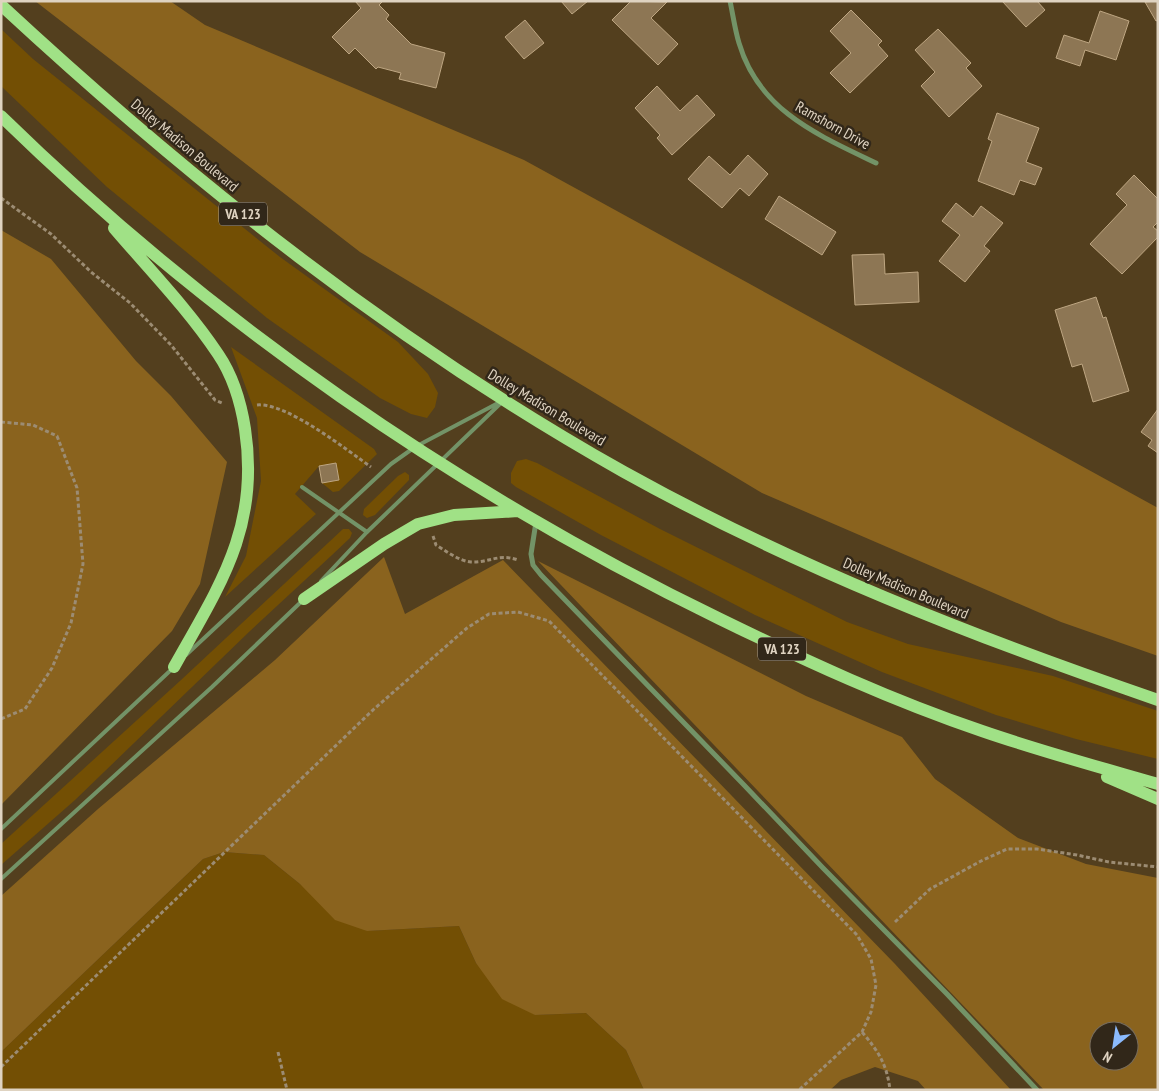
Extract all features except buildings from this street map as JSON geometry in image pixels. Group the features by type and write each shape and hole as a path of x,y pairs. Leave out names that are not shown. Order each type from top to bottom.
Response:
{"main road":[{"name":"Dolley Madison Boulevard","path":"1,5 116,108 265,232 408,337 504,400 628,474 721,523 788,555 956,626 1087,676 1158,700"},
{"name":"VA 123","path":"1,116 84,194 232,318 323,384 415,447 536,522 681,601 806,660 944,717 1059,756 1158,784"},
{"path":"84,194 207,338 229,373 241,406 247,440 248,471 246,504 240,536 222,581 174,667"},
{"path":"304,599 396,536 428,521 466,514 518,511"},
{"path":"1059,756 1158,799"}],"street":[{"name":"Ramshorn Drive","path":"730,1 738,43 749,69 765,93 787,115 823,137 876,163"},
{"path":"536,522 531,554 533,565 541,575 947,994 1037,1090"}],"lane":[{"path":"1,829 380,474 415,447 504,400"},
{"path":"1,879 212,687 304,599 366,532 504,400"},
{"path":"302,487 366,532"}],"path":[{"path":"1,198 51,234 91,272 130,303 171,345 215,400 225,405 263,404 280,410 304,421 380,474"},
{"path":"1,422 33,425 57,436 77,488 83,564 71,623 52,668 25,709 1,719"},
{"path":"428,521 436,545 462,559 472,562 508,556 533,565"},
{"path":"1,1067 374,709 467,628 488,614 518,612 549,621 857,935 871,959 876,985 872,1012 862,1032 799,1090"},
{"path":"886,932 930,889 1007,849 1037,849 1109,862 1158,867"},
{"path":"862,1032 878,1052 888,1077 890,1090"},
{"path":"278,1052 287,1090"}],"shaded area":[{"path":"35,1 170,1 205,25 524,160 1158,508 1158,656 1061,622 762,493 360,252"},
{"path":"1,29 33,59 280,257 398,342 428,374 438,393 435,407 427,418 411,414 380,398 267,318 107,187 1,86"},
{"path":"1,230 51,259 136,361 171,396 227,462 200,584 172,631 1,805"},
{"path":"231,347 374,449 377,454 339,491 333,492 322,483 319,466 295,494 316,514 225,597 246,556 261,481 257,418"},
{"path":"526,459 537,463 660,529 847,622 908,644 1053,676 1158,711 1158,759 1076,739 996,715 882,672 755,615 601,535 516,487 511,483 511,473 517,461"},
{"path":"405,472 409,475 409,480 375,515 367,518 363,515 364,509 398,476"},
{"path":"343,529 349,529 352,533 350,538 250,631 75,800 1,865 1,844"},
{"path":"384,557 405,614 503,560 895,964 1011,1090 926,1090 918,1081 875,1067 841,1080 830,1090 644,1090 626,1050 586,1013 535,1015 502,999 476,963 459,926 367,931 335,920 300,884 264,855 224,852 203,859 1,1052 1,896 98,809 275,660"},
{"path":"538,561 806,696 902,737 935,779 1018,838 1086,864 1158,878 1158,1090 1044,1090"},
{"path":"224,852 264,855 300,884 367,931 459,926 476,963 535,1015 586,1013 626,1050 644,1090 1,1090 1,1052 203,859"}]}
